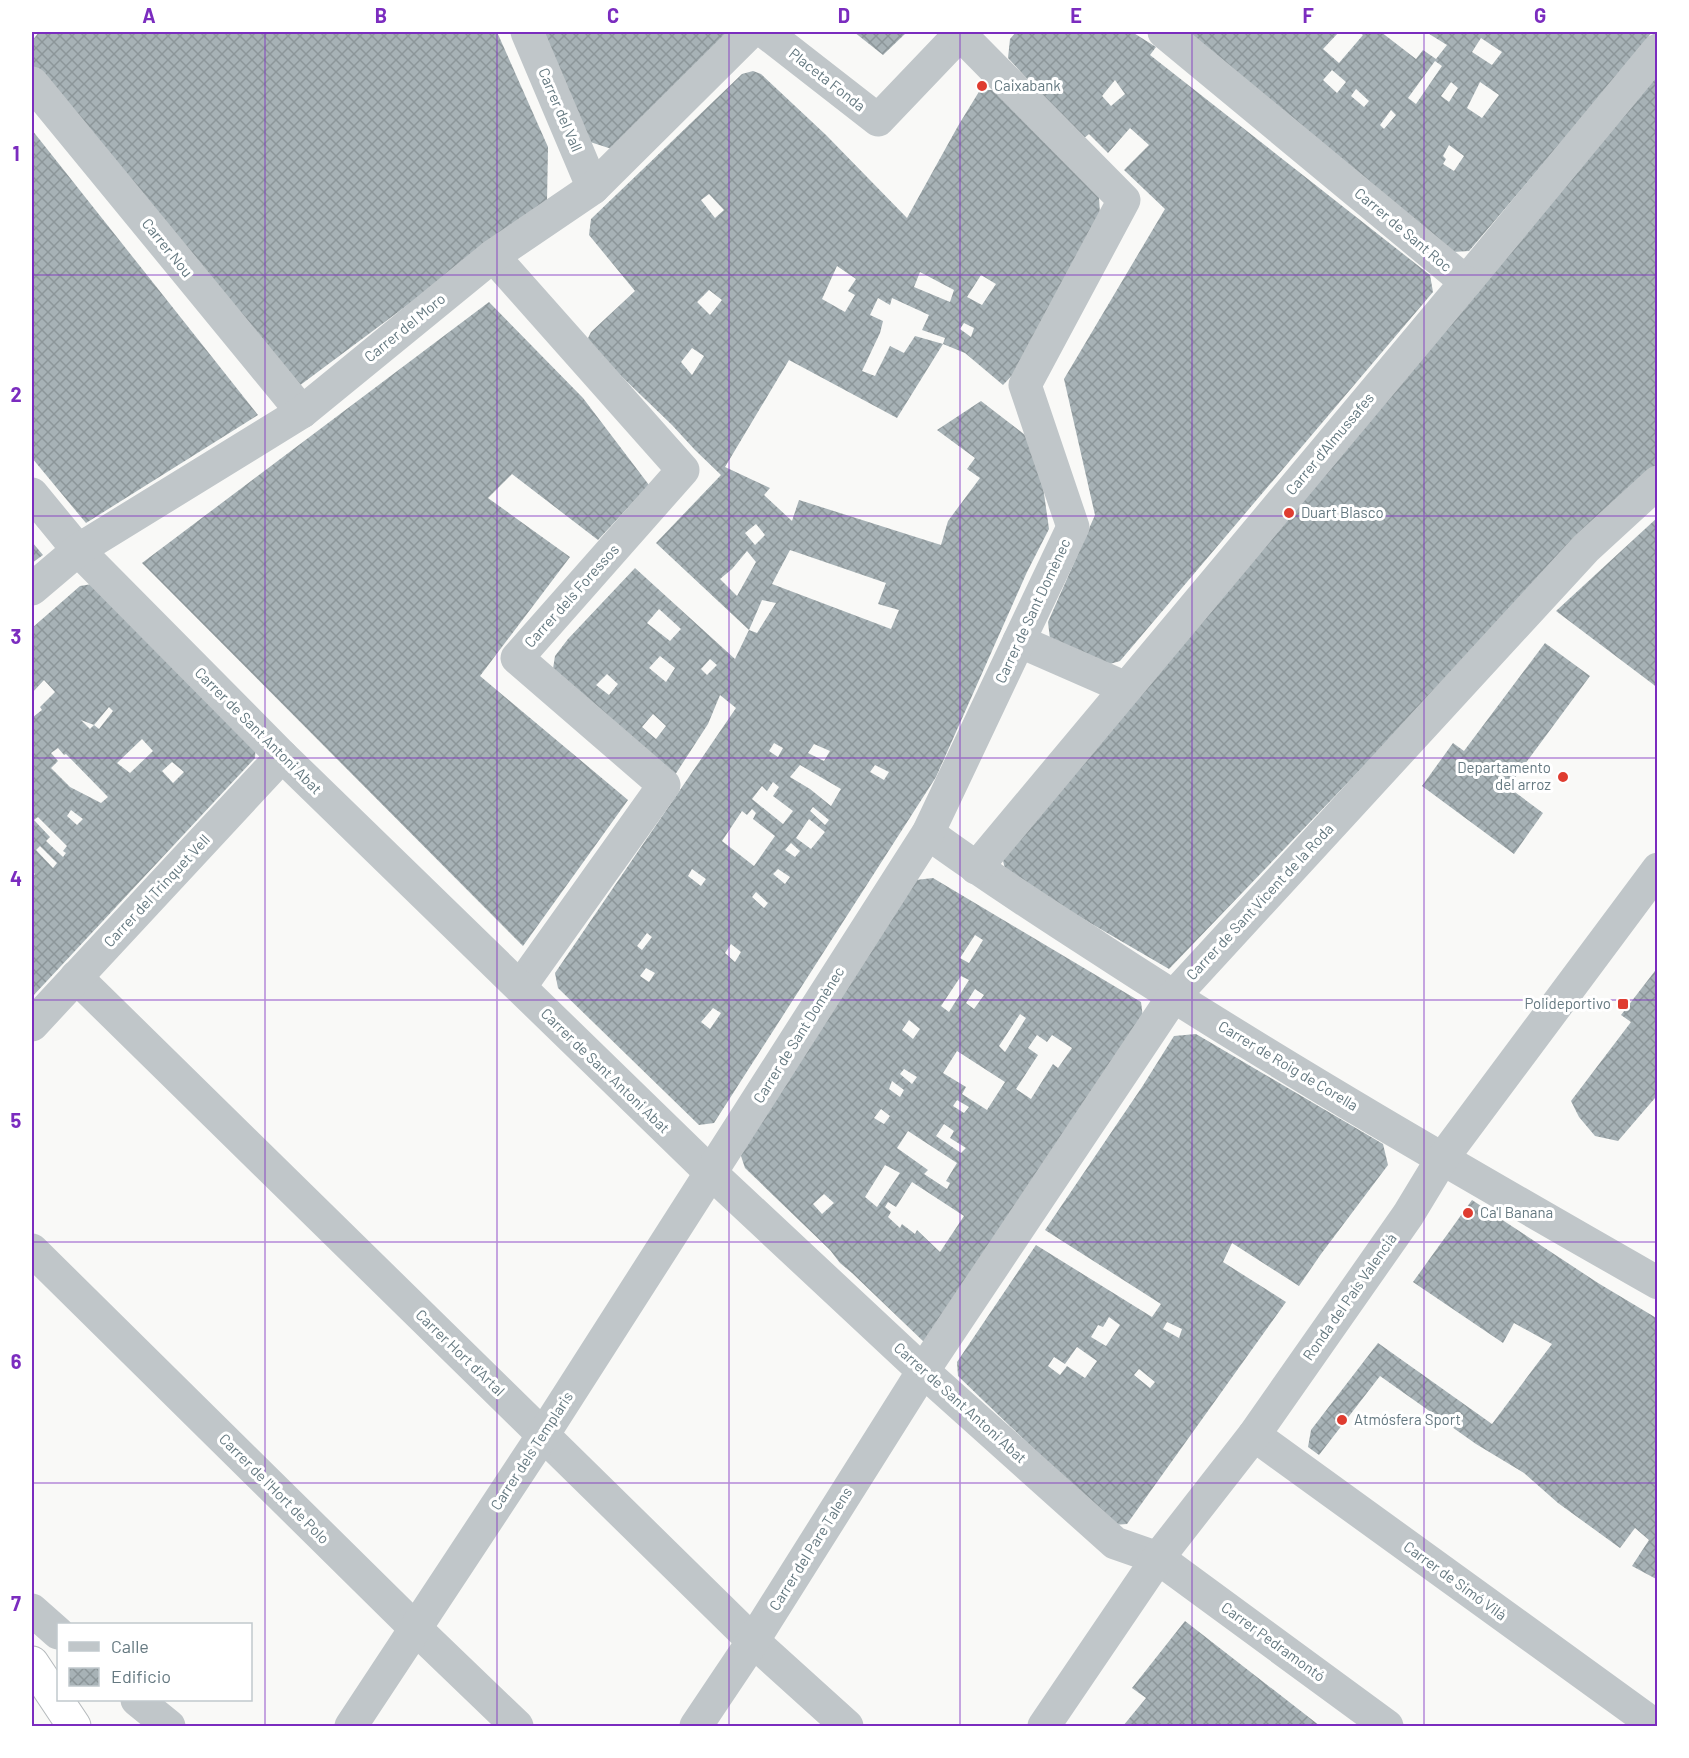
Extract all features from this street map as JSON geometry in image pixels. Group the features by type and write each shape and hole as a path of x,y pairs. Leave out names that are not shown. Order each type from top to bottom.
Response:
{"highway":[{"path":"32,1663 57,1700"},
{"path":"57,1701 74,1726"}],"street":[{"name":"Carrer del Vall","path":"526,32 593,188"},
{"name":"Carrer del Moro","path":"32,589 78,550 302,412 493,256 593,188 750,32"},
{"name":"Placeta Fonda","path":"765,32 878,120 961,33"},
{"name":"Carrer de Sant Roc","path":"1164,32 1466,282 1658,50"},
{"name":"Carrer de Sant Domènec","path":"711,1173 927,833 1073,527 1026,385 1124,200 961,33"},
{"name":"Carrer Nou","path":"32,83 302,412"},
{"name":"Carrer dels Foressos","path":"493,256 683,470 517,658 664,785 520,987"},
{"name":"Carrer d'Almussafes","path":"976,868 1466,282"},
{"name":"Carrer de Sant Vicent de la Roda","path":"923,1371 1173,997 1586,548 1658,482"},
{"name":"Carrer de Sant Antoni Abat","path":"32,494 78,550 282,756 711,1173 923,1371 1115,1543 1158,1558"},
{"path":"1018,641 1126,688"},
{"name":"Carrer del Trinquet Vell","path":"32,1025 282,756"},
{"name":"Carrer de Roig de Corella","path":"927,833 976,868 1173,997 1442,1160 1658,1283"},
{"name":"Ronda del País Valencià","path":"1044,1726 1158,1558 1254,1435 1408,1215 1442,1160 1658,869"},
{"name":"Carrer Hort d'Artal","path":"76,977 753,1641 847,1726"},
{"name":"Carrer dels Templaris","path":"351,1726 543,1435 711,1173"},
{"name":"Carrer de l'Hort de Polo","path":"32,1250 517,1726"},
{"name":"Carrer del Pare Talens","path":"696,1726 753,1641 923,1371"},
{"name":"Carrer de Simó Vilà","path":"1254,1435 1656,1726"},
{"name":"Carrer Pedramontó","path":"1158,1558 1387,1726"},
{"path":"32,1610 57,1632"},
{"path":"138,1701 169,1726"}],"building":[{"path":"39,32 497,32 548,147 547,201 299,386 32,70 32,41"},
{"path":"540,32 733,32 615,150 587,141"},
{"path":"854,32 907,32 883,55"},
{"path":"1016,32 1132,32 1156,47 1150,55 1430,275 1433,292 1120,661 1103,666 1050,639 1048,622 1095,515 1064,379 1165,209 1124,170 1149,145 1130,128 1108,153 1089,134 1083,139 1008,58 1010,39","holes":["1115,80 1125,94 1111,106 1102,96"]},
{"path":"1180,32 1339,32 1323,49 1339,63 1363,35 1359,32 1381,32 1416,59 1423,50 1436,59 1447,45 1426,32 1652,32 1633,58 1469,251 1453,252","holes":["1481,38 1502,52 1492,65 1472,52","1435,61 1442,66 1416,104 1408,98","1332,70 1346,82 1337,93 1323,80","1451,82 1458,88 1449,102 1441,96","1480,82 1499,95 1482,118 1467,108","1356,89 1369,101 1364,107 1351,96","1391,110 1396,115 1384,129 1380,125","1449,145 1464,156 1454,171 1443,164 1446,159 1443,156"]},
{"path":"753,71 761,74 826,135 907,218 980,90 996,90 1099,197 1100,214 1024,363 1003,385 965,353 943,344 897,418 789,360 725,467 770,488 764,495 792,521 799,500 941,545 948,521 980,478 967,469 975,458 937,430 981,401 1037,444 1049,529 1027,572 936,777 714,1123 699,1125 558,988 555,973 736,708 720,695 708,724 673,778 553,669 555,656 568,639 635,568 735,659 749,630 656,543 721,475 591,347 588,338 591,332 635,291 589,235 591,219 742,74","holes":["709,194 724,210 715,218 701,200","837,266 856,279 848,291 855,295 845,312 822,299","920,272 954,290 950,302 914,287","981,275 996,284 982,305 967,297","709,290 722,300 710,315 697,302","878,298 890,305 892,298 929,315 922,330 945,338 943,344 915,336 904,353 890,346 875,376 862,371 880,333 883,321 870,315","964,323 974,328 971,337 960,329","692,348 704,356 692,375 681,362","756,524 765,535 755,545 745,533","790,550 886,583 878,604 899,610 891,629 772,584","747,551 756,562 737,596 720,579","762,600 776,603 757,633 749,630","659,609 681,629 670,641 647,623","660,656 675,668 666,682 649,668","710,659 717,665 707,675 701,669","607,674 618,684 609,695 596,685","653,714 666,726 656,739 642,727","774,743 783,748 778,757 769,751","814,744 830,751 824,761 808,753","800,765 841,789 831,806 790,777","875,765 889,772 884,780 870,772","773,782 779,787 773,796 793,811 783,824 752,799 762,786 767,791","813,807 829,820 825,825 810,811","752,809 756,813 753,819 775,836 754,866 722,841 742,811 747,815","809,819 825,832 811,849 796,838","791,843 800,851 795,857 785,850","692,869 706,879 701,886 688,876","778,869 790,877 785,884 773,874","756,892 768,903 764,908 752,897","647,933 652,937 642,950 637,946","731,944 741,952 735,962 725,953","646,968 655,973 649,982 640,976","713,1008 721,1013 710,1029 701,1022"]},
{"path":"1658,75 1658,469 1575,546 1169,969 1006,874 1002,856"},
{"path":"32,130 258,415 86,523 32,458"},
{"path":"489,302 583,398 649,485 598,540 512,474 488,498 570,557 480,676 628,800 523,946 142,563"},
{"path":"1658,517 1658,688 1556,611"},
{"path":"32,542 43,555 32,563"},
{"path":"92,584 256,744 255,758 32,997 32,877 35,874 32,871 32,715 33,717 42,710 40,707 55,692 44,680 32,693 32,628 80,586","holes":["109,707 113,711 99,729 94,725","81,720 94,725 90,729","142,739 153,751 130,773 117,763","58,748 108,797 101,803 70,787 51,768 58,761 51,753","172,762 184,772 173,783 162,771","71,810 83,819 77,825 67,816","38,817 67,846 63,851 66,853 63,857 46,841 50,837 34,820","40,846 57,863 53,868 36,850"]},
{"path":"1545,643 1590,676 1508,787 1543,813 1514,854 1422,786 1453,743 1464,751"},
{"path":"933,878 1141,1002 1143,1018 924,1342 840,1263 830,1250 745,1168 740,1153 916,880","holes":["975,935 983,940 969,963 960,958","961,976 969,980 949,1012 941,1006","975,989 984,995 974,1009 966,1003","1020,1014 1026,1018 1005,1052 999,1046","909,1020 920,1029 913,1039 902,1030","1037,1035 1047,1042 1052,1035 1072,1048 1058,1068 1053,1064 1031,1099 1016,1089 1038,1055 1028,1048","957,1051 1005,1082 987,1110 962,1094 966,1087 943,1073","904,1069 917,1077 912,1084 900,1074","892,1081 904,1090 900,1097 889,1089","957,1100 969,1107 964,1113 953,1106","881,1109 890,1116 884,1124 874,1118","944,1124 954,1131 950,1138 966,1148 961,1153 936,1136","908,1131 957,1163 946,1181 950,1183 947,1189 924,1174 928,1170 897,1148","885,1165 900,1173 877,1207 865,1197","912,1182 964,1216 940,1252 917,1230 915,1234 902,1224 900,1228 888,1217 891,1212 885,1207 888,1202 896,1207","824,1194 834,1203 822,1214 813,1204"]},
{"path":"1658,967 1658,1100 1655,1098 1618,1141 1595,1136 1579,1117 1571,1101 1631,1022 1621,1015"},
{"path":"1196,1034 1383,1144 1388,1165 1299,1286 1232,1243 1223,1262 1286,1302 1127,1524 1113,1525 958,1376 957,1362 1036,1245 1152,1317 1161,1304 1045,1230 1174,1036","holes":["1109,1317 1120,1325 1106,1346 1091,1337 1098,1325 1103,1327","1167,1322 1182,1329 1179,1338 1163,1329","1077,1347 1097,1361 1085,1378 1067,1366 1060,1375 1048,1366 1054,1357 1065,1364","1139,1369 1155,1382 1150,1388 1134,1375"]},
{"path":"1472,1200 1598,1283 1658,1319 1658,1580 1632,1566 1649,1540 1635,1528 1620,1548 1558,1503 1524,1473 1476,1444 1380,1376 1319,1455 1308,1447 1311,1430 1378,1343 1492,1424 1552,1344 1514,1323 1503,1343 1413,1282"},
{"path":"1185,1621 1320,1726 1123,1726 1146,1698 1132,1688"}],"place":[{"name":"Caixabank","path":"982,86"},
{"name":"Duart Blasco","path":"1289,513"},
{"name":"Departamento del arroz","path":"1563,777"},
{"name":"Polideportivo","path":"1623,1004"},
{"name":"Ca'l Banana","path":"1468,1213"},
{"name":"Atmósfera Sport","path":"1342,1420"}]}
